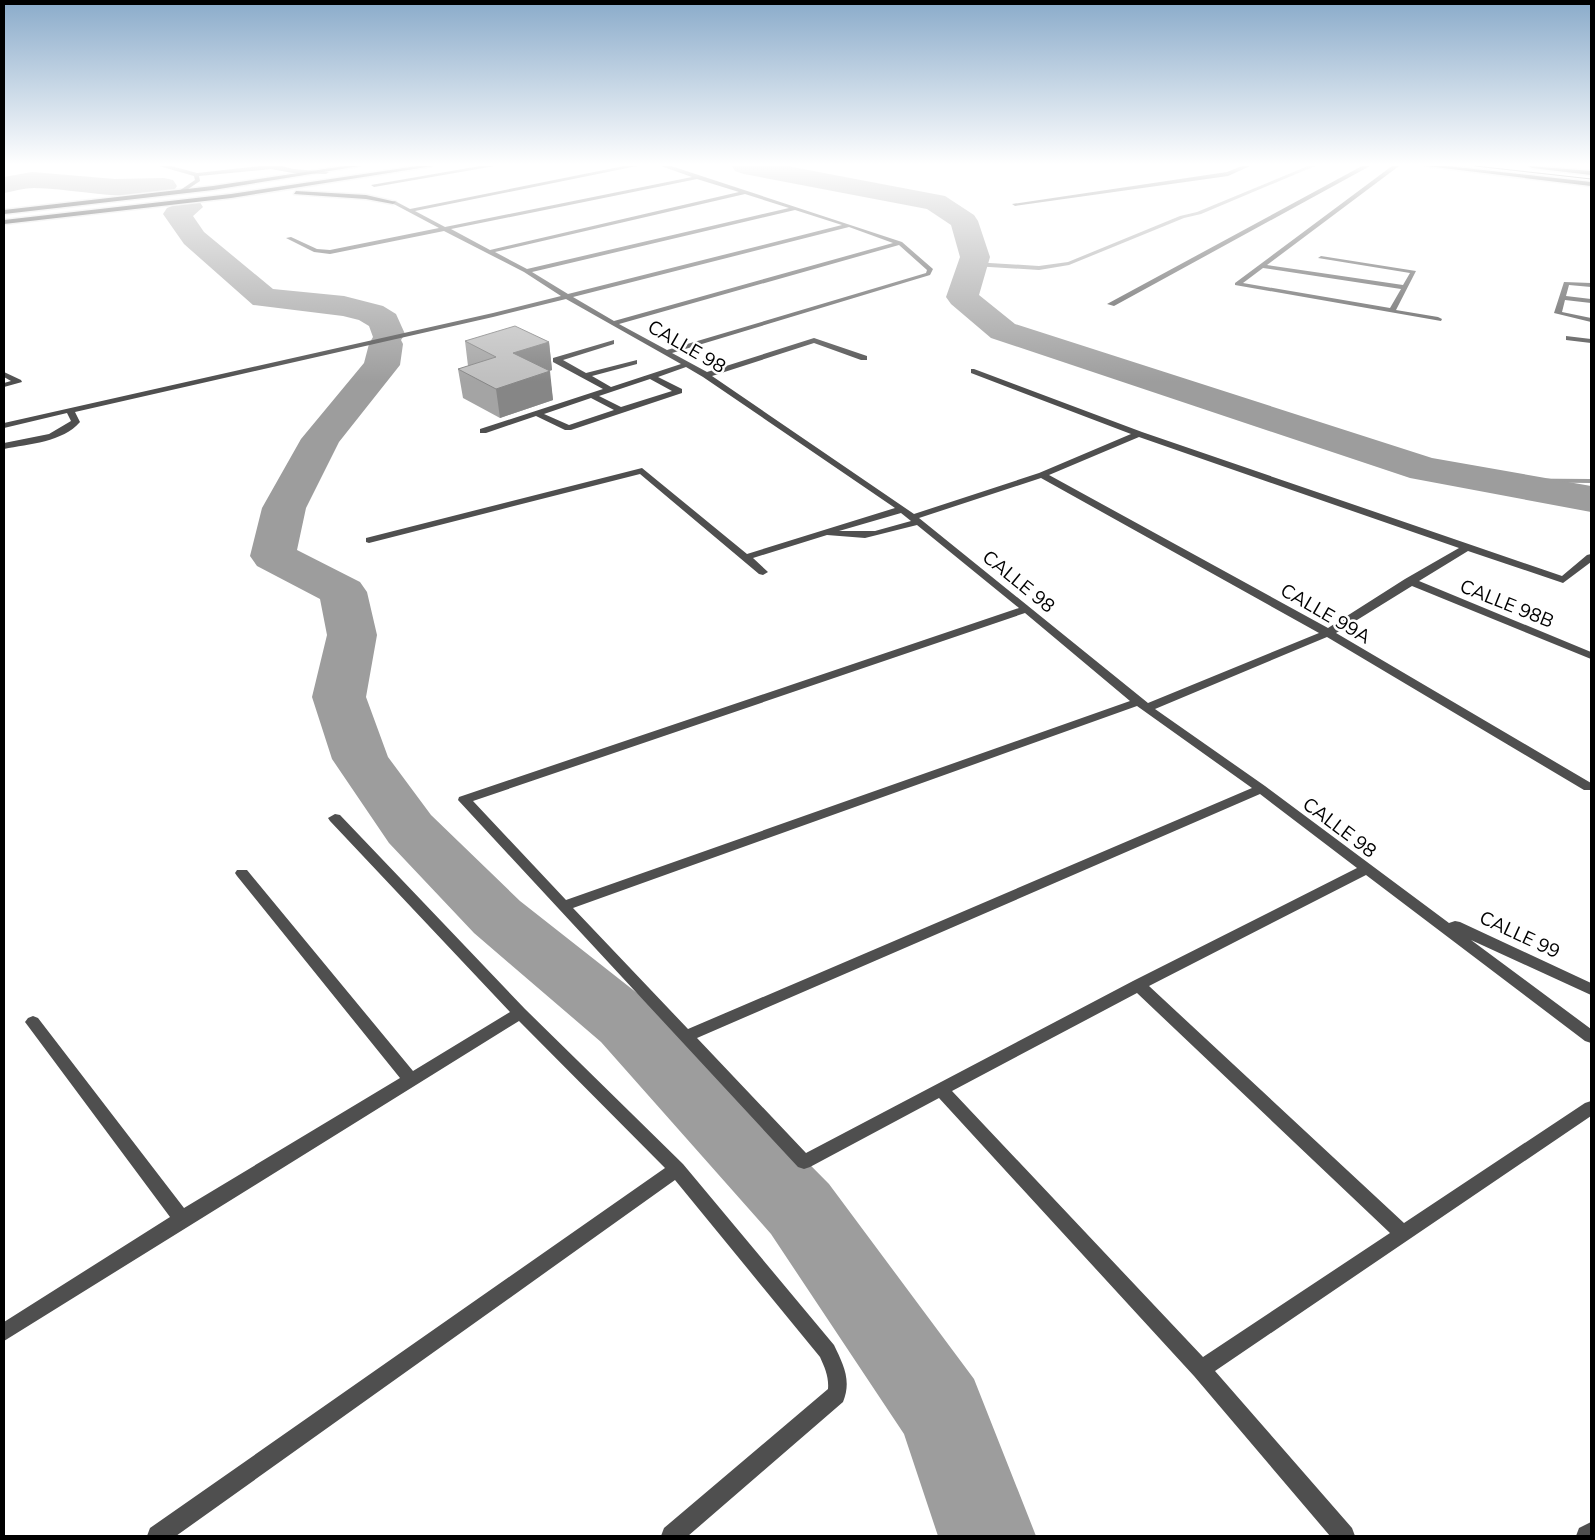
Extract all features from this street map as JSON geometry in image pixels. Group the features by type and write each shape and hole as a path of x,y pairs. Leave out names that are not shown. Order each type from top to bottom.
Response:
{"street":[{"path":"289,238 316,251 330,252 398,238"},
{"name":"CALLE 98","path":"463,238 526,271 612,324 706,375 902,509 1027,609 1142,705 1261,789 1591,1037"},
{"path":"488,252 549,238"},
{"path":"526,271 667,238"},
{"path":"4,425 568,297 799,238"},
{"path":"666,353 931,272 900,244 884,238"},
{"path":"1111,304 1234,238"},
{"path":"1299,238 1237,284 1438,319"},
{"path":"612,324 900,244"},
{"path":"1321,258 1414,272 1392,311"},
{"path":"1261,266 1405,287"},
{"path":"1591,285 1566,283 1558,313 1591,320"},
{"path":"1561,297 1591,302"},
{"path":"1569,338 1591,341"},
{"path":"706,375 814,340 864,358"},
{"path":"609,390 556,360 610,342"},
{"path":"585,376 634,362"},
{"path":"483,431 686,365"},
{"path":"974,370 1139,434 1563,580 1591,557"},
{"path":"4,374 18,382 4,385"},
{"path":"536,413 567,428 679,391 650,376"},
{"path":"591,395 620,410"},
{"path":"4,446 60,432 71,427 76,422 70,410"},
{"path":"830,533 852,537 865,536 916,520 1042,475 1139,434"},
{"path":"369,540 642,471 763,572"},
{"name":"CALLE 99A","path":"1042,475 1328,633 1588,787"},
{"path":"746,557 830,533 842,526 902,509"},
{"path":"564,906 1142,705 1328,633 1409,581 1467,547"},
{"name":"CALLE 98B","path":"1409,581 1591,656"},
{"path":"1027,609 464,800 804,1162 942,1091 1138,985 1367,869"},
{"path":"686,1036 1261,789"},
{"path":"335,818 520,1013 676,1170 827,1351 836,1369 839,1386 836,1395 672,1536"},
{"path":"242,873 411,1080"},
{"name":"CALLE 99","path":"1432,916 1591,990"},
{"path":"1138,985 1403,1234"},
{"path":"4,1332 182,1219 520,1013"},
{"path":"33,1022 182,1219"},
{"path":"942,1091 1201,1369 1344,1536"},
{"path":"1201,1369 1591,1108"},
{"path":"158,1536 676,1170"},
{"path":"1588,1536 1591,1533"}],"building":[{"path":"515,326 549,342 513,353 550,371 496,389 458,369 496,357 465,341"}],"waterway":[{"path":"194,238 264,298 344,306 371,313 384,321 388,334"},
{"path":"969,238 975,257 962,297 1003,331 1425,469 1591,499"},
{"path":"973,264 1039,268 1069,263 1131,238"},
{"path":"386,344 382,365 321,439 284,508 273,556 343,592 352,635 339,697 360,759 410,829 497,917 626,1023 800,1209 942,1411 987,1536"},
{"path":"1486,480 1591,481"}]}
